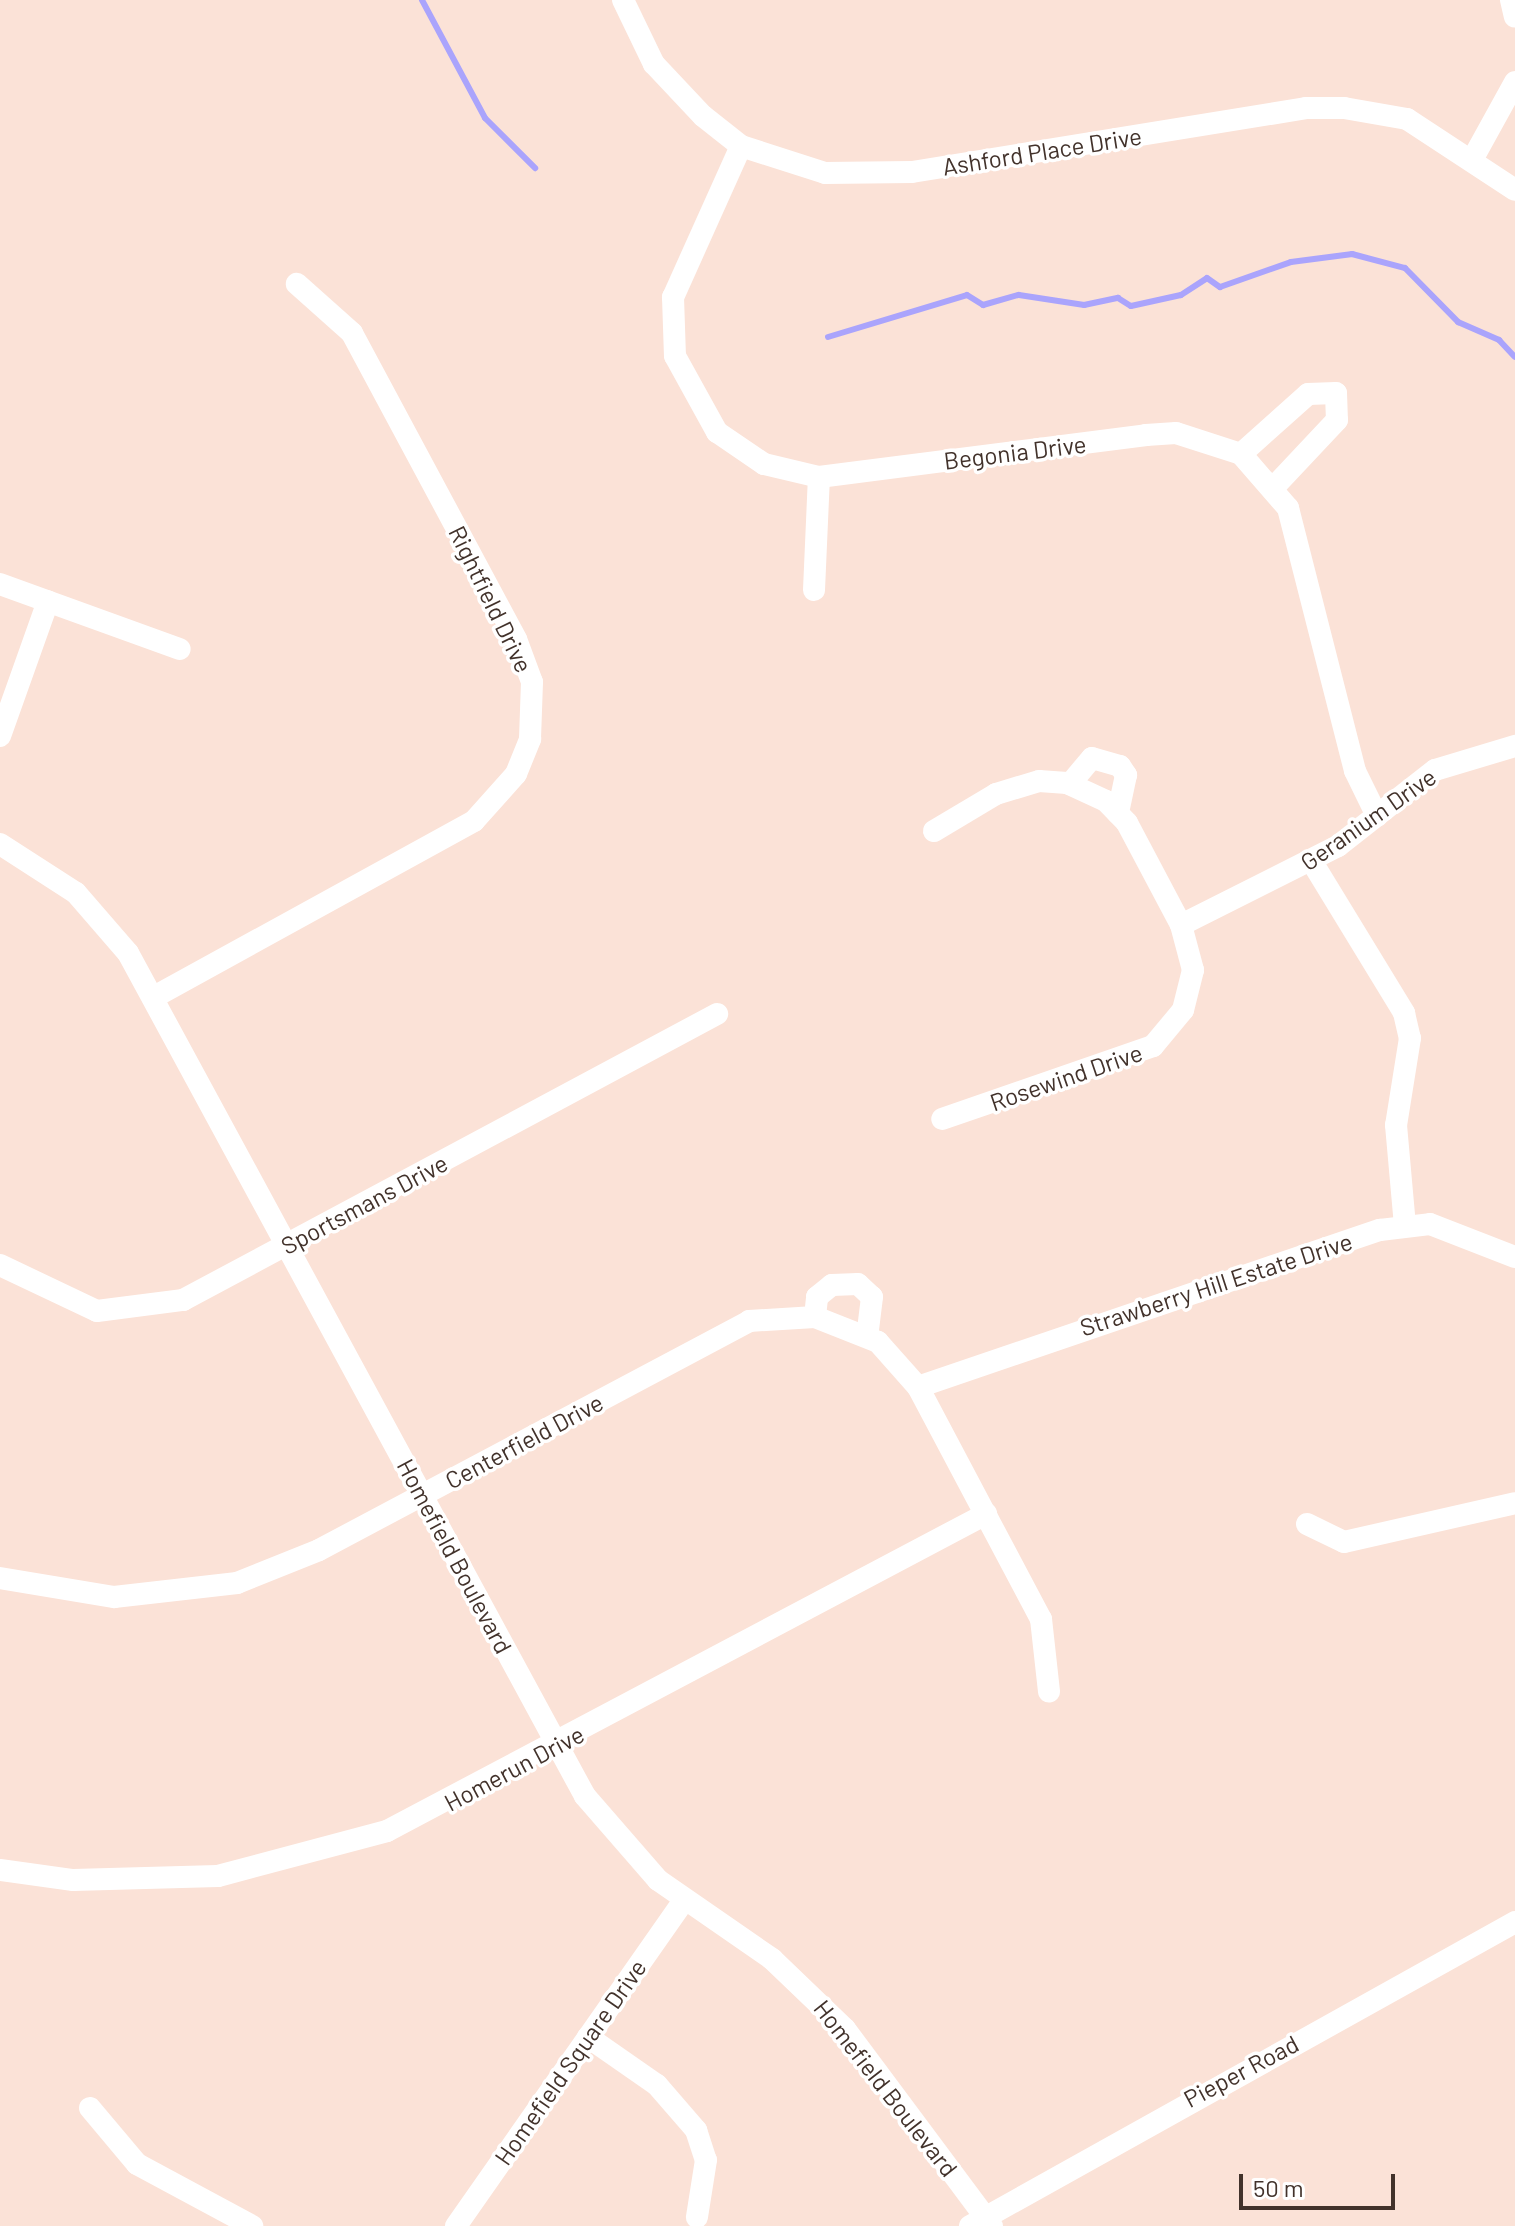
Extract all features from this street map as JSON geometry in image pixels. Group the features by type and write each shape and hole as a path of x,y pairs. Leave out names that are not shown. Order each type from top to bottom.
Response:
{"street":[{"name":"Ashford Place Drive","path":"623,0 654,64 741,146 825,173 864,177 1344,108 1407,119 1515,190"},
{"path":"1511,0 1515,17"},
{"path":"1472,160 1515,82"},
{"name":"Begonia Drive","path":"741,146 680,274 675,356 717,432 764,464 819,477 1176,433 1241,454 1274,487 1301,546 1355,771 1377,816"},
{"name":"Rightfield Drive","path":"154,997 474,821 516,774 530,739 532,682 516,639 352,333 297,284"},
{"path":"1241,454 1308,394 1336,393 1337,420 1274,487"},
{"path":"814,590 819,477"},
{"path":"0,584 180,649"},
{"path":"0,736 48,601"},
{"name":"Geranium Drive","path":"1181,925 1312,862 1435,770 1512,753"},
{"path":"934,831 996,794 1039,781 1070,784 1112,807 1126,775 1120,766 1092,758 1070,784"},
{"name":"Rosewind Drive","path":"942,1119 1153,1046 1183,1010 1193,970 1181,925 1112,807"},
{"name":"Homefield Boulevard","path":"0,844 76,893 128,953 557,1746 608,1829 685,1899 772,1959 837,2020 982,2222"},
{"path":"1312,862 1404,1013 1410,1038 1396,1125 1405,1225"},
{"name":"Sportsmans Drive","path":"0,1265 66,1300 126,1313 183,1300 717,1014"},
{"name":"Strawberry Hill Estate Drive","path":"918,1387 1405,1225 1460,1231 1515,1257"},
{"path":"815,1317 817,1297 832,1285 858,1284 872,1297 867,1336"},
{"name":"Centerfield Drive","path":"0,1578 114,1597 196,1591 319,1550 749,1321 815,1317 867,1336 918,1387 1041,1619 1049,1692"},
{"path":"1307,1524 1344,1542 1515,1503"},
{"name":"Homerun Drive","path":"0,1870 142,1881 277,1865 387,1831 557,1746 986,1514"},
{"name":"Homefield Square Drive","path":"456,2226 685,1899"},
{"name":"Pieper Road","path":"982,2222 1515,1922"},
{"path":"588,2037 657,2085 696,2130 706,2160 697,2217"},
{"path":"90,2108 137,2164 252,2226"}],"waterway":[{"path":"422,0 485,118 535,168"},
{"path":"828,337 967,295 983,305 1019,295 1084,305 1118,298 1131,306 1181,295 1207,278 1220,287 1291,262 1352,254 1405,268 1458,322 1499,340 1515,357"}]}
